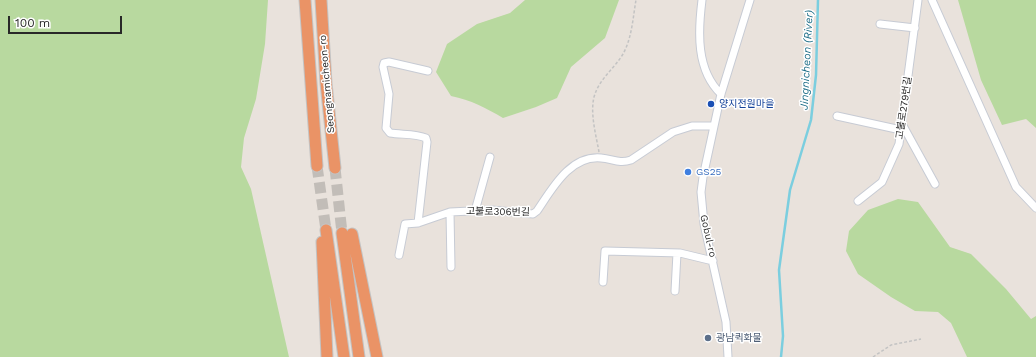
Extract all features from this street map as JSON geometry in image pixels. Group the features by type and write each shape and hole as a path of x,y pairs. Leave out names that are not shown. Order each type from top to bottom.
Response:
{"highway":[{"name":"Seongnamicheon-ro","path":"305,0 317,166"},
{"name":"Seongnamicheon-ro","path":"321,0 326,83 335,168"},
{"path":"327,357 324,229 344,357"},
{"path":"359,357 347,234 377,357"}],"street":[{"path":"702,0 699,41 702,56 706,73 713,86 721,94"},
{"name":"Gobul-ro","path":"728,357 726,322 704,224 701,192 713,126 721,94 750,0"},
{"name":"고불로279번길","path":"858,201 882,182 899,144 918,0"},
{"path":"932,0 1016,187 1036,208"},
{"path":"880,24 915,28"},
{"path":"418,223 427,142 426,138 421,136 394,134 390,133 386,128 389,94 384,63 389,62 428,72"},
{"path":"837,116 902,127 935,184"},
{"name":"고불로306번길","path":"399,255 406,224 418,223 450,212 500,211 533,214 537,211 559,178 581,162 600,158 624,162 631,160 673,132 692,126 713,126"},
{"path":"475,211 490,157"},
{"path":"450,212 451,267"},
{"path":"603,282 605,252 677,253 713,261"},
{"path":"675,291 677,253"}],"path":[{"path":"600,158 594,116 594,98 598,84 615,66 624,52 630,36 636,0"},
{"path":"873,357 891,345 922,339"}],"green space":[{"path":"0,0 268,0 265,44 256,99 244,138 241,167 251,189 289,357 0,357"},
{"path":"525,0 619,0 605,38 571,67 557,98 503,118 478,105 451,96 436,72 447,44 477,24 510,13"},
{"path":"958,0 1036,0 1036,128 1026,119 1002,125 981,80"},
{"path":"898,199 918,202 950,247 971,254 1006,289 1031,319 1036,316 1036,357 967,357 951,323 938,312 915,311 891,297 858,274 846,251 849,231 868,210"}],"waterway":[{"name":"Jingnicheon (River)","path":"781,357 783,336 779,270 790,190 811,120 816,75 818,0"}],"tunnel":[{"path":"317,166 326,230"},
{"path":"335,168 342,233"}],"place":[{"name":"양지전원마을","path":"711,104"},
{"name":"GS25","path":"688,172"},
{"name":"광남퀵화물","path":"708,338"}]}
